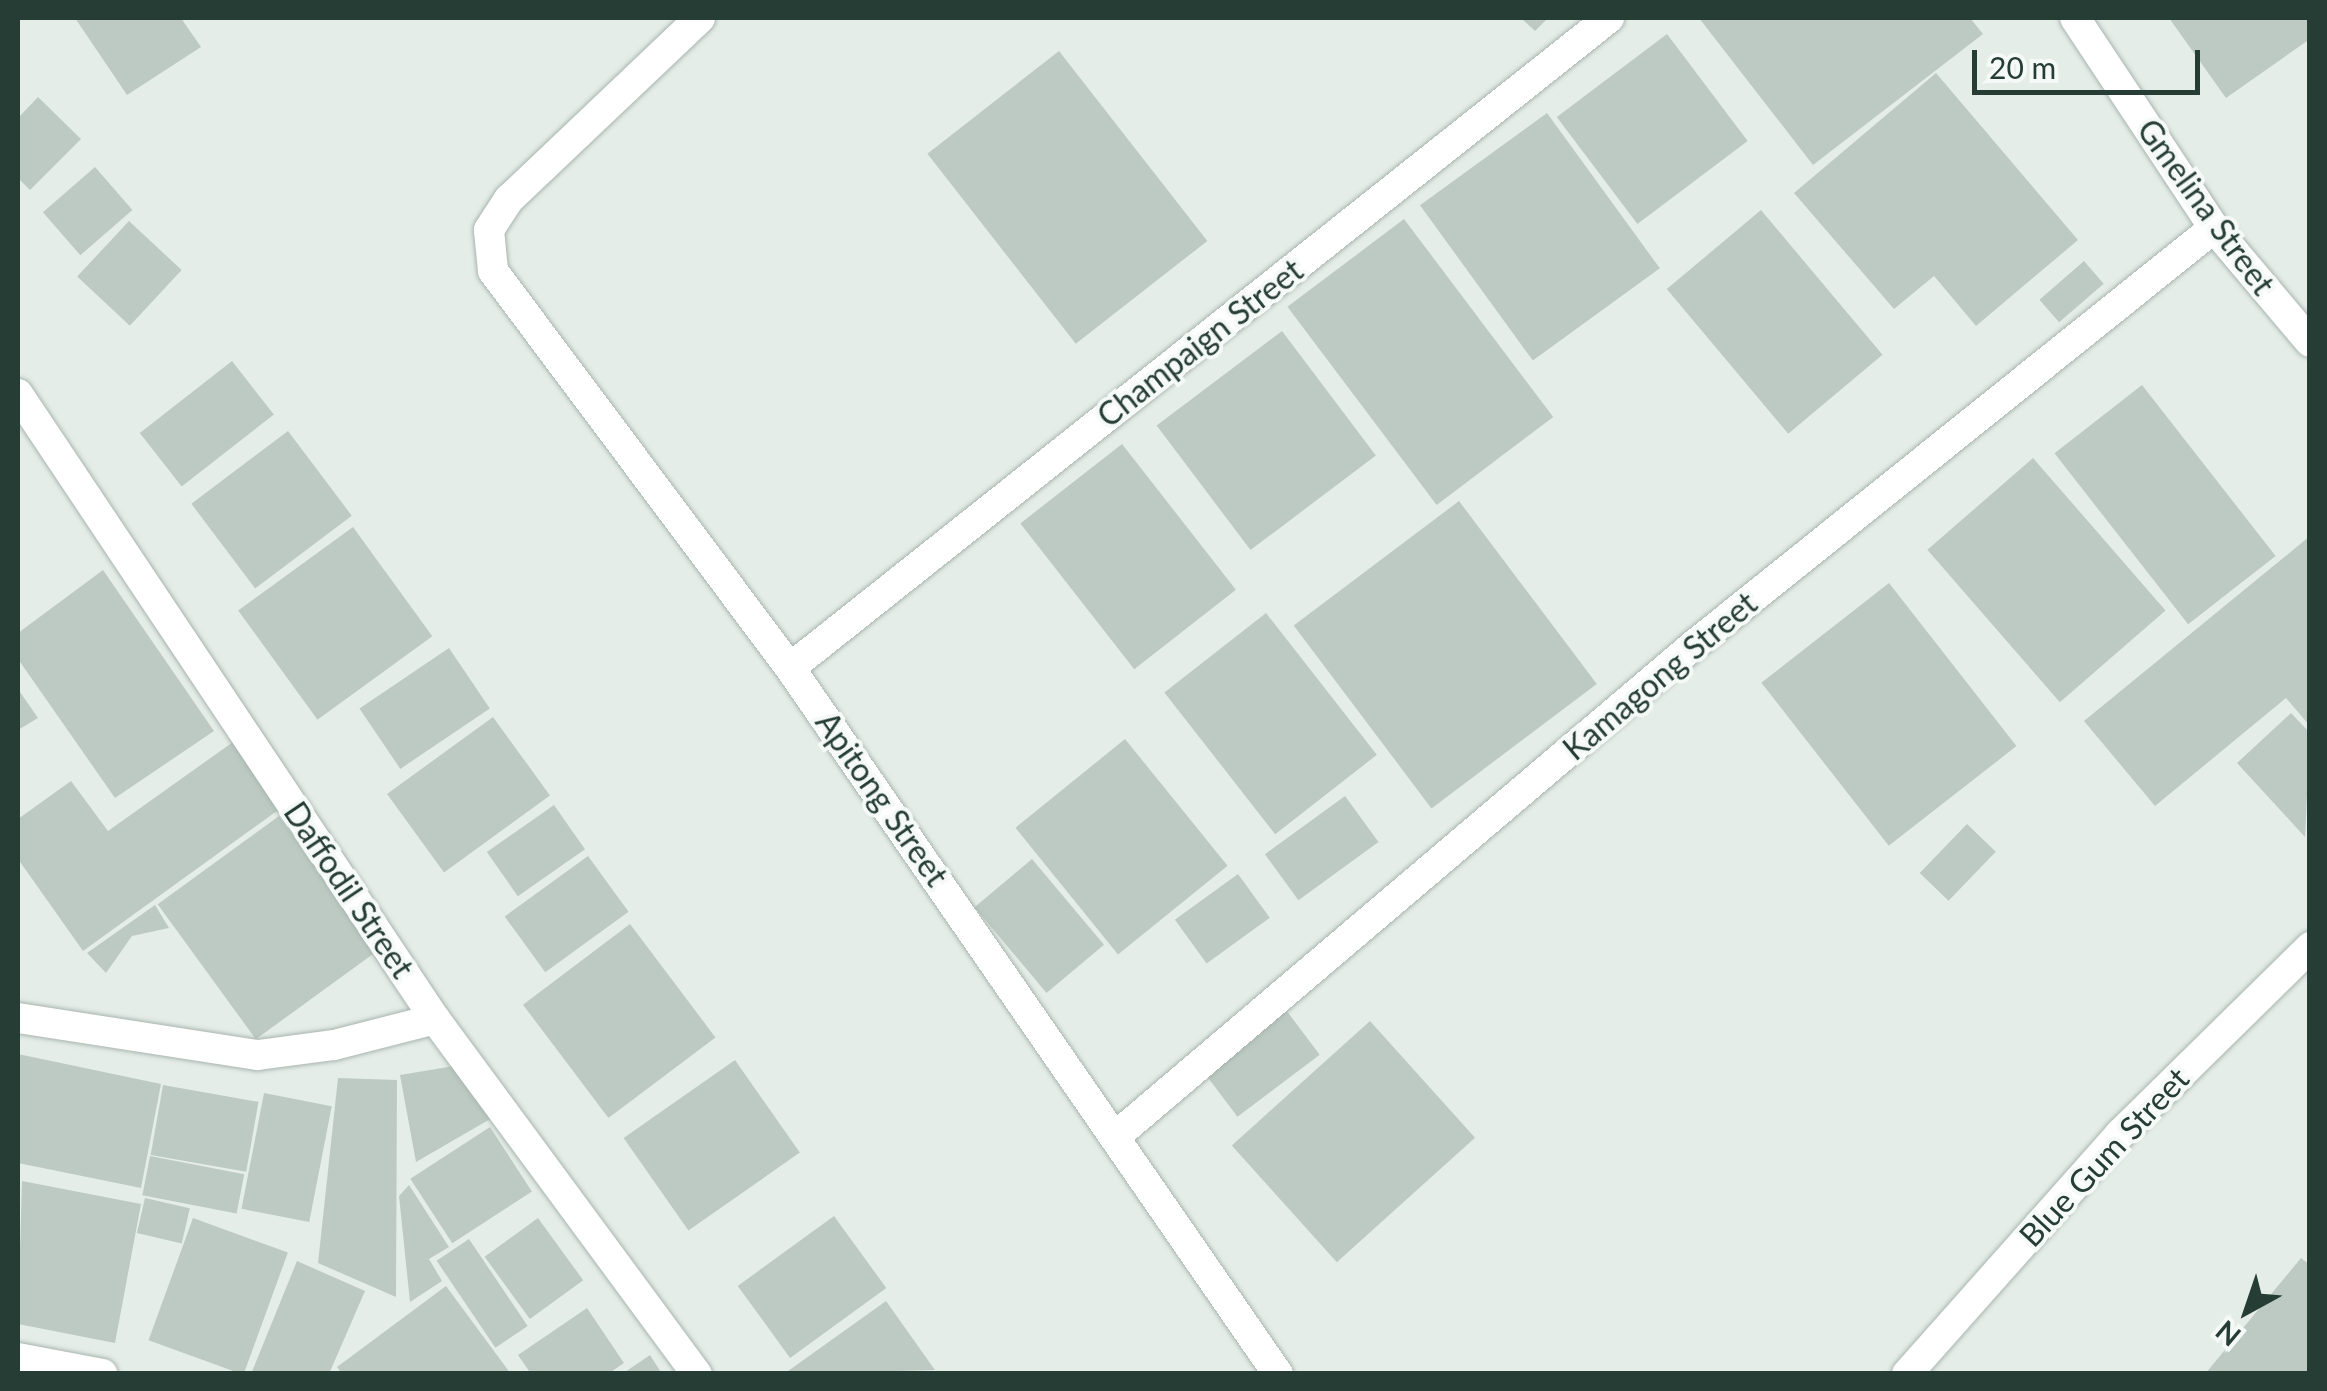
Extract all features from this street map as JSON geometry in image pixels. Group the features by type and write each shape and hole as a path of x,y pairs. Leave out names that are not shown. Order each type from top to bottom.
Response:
{"street":[{"name":"Apitong Street","path":"700,18 509,199 490,230 493,271 790,668 1278,1374"},
{"name":"Champaign Street","path":"790,668 1609,18"},
{"name":"Gmelina Street","path":"2075,18 2214,228 2310,342"},
{"name":"Kamagong Street","path":"1116,1136 1694,645 2214,228"},
{"name":"Daffodil Street","path":"18,394 435,1019 697,1374"},
{"name":"Blue Gum Street","path":"1907,1374 2120,1134 2310,947"},
{"path":"18,1018 258,1056 435,1019"},
{"path":"18,1358 103,1374"}],"building":[{"path":"75,18 181,18 201,47 127,95"},
{"path":"1521,18 1548,18 1535,31"},
{"path":"1699,18 1970,18 1983,34 1813,165"},
{"path":"2169,18 2310,18 2310,39 2226,98"},
{"path":"1667,34 1748,141 1637,224 1557,117"},
{"path":"1059,51 1207,241 1076,344 927,154"},
{"path":"1936,73 2078,240 1976,326 1934,276 1894,309 1794,193"},
{"path":"38,97 81,139 30,190 18,178 18,118"},
{"path":"1547,113 1660,268 1533,361 1420,205"},
{"path":"95,167 132,210 80,255 43,212"},
{"path":"1761,210 1882,355 1788,434 1667,289"},
{"path":"1404,219 1553,417 1437,505 1287,307"},
{"path":"129,221 182,270 130,326 77,277"},
{"path":"2084,261 2104,284 2059,322 2039,300"},
{"path":"1282,331 1376,456 1250,550 1157,425"},
{"path":"232,361 274,415 182,487 140,433"},
{"path":"2142,385 2276,556 2188,624 2055,453"},
{"path":"288,431 352,516 255,588 191,504"},
{"path":"1122,444 1236,590 1134,669 1020,523"},
{"path":"2033,458 2166,610 2060,702 1927,550"},
{"path":"1459,501 1597,684 1431,808 1294,626"},
{"path":"353,527 432,636 317,720 238,610"},
{"path":"2310,536 2310,726 2286,698 2155,806 2084,721"},
{"path":"103,570 214,731 115,798 18,659 18,633"},
{"path":"1889,583 2016,746 1889,846 1761,683"},
{"path":"1266,613 1377,755 1275,834 1164,692"},
{"path":"449,648 490,709 400,769 359,708"},
{"path":"18,689 38,718 18,730"},
{"path":"2291,713 2310,733 2305,837 2237,763"},
{"path":"493,717 550,795 444,872 387,794"},
{"path":"1125,739 1228,866 1118,954 1015,828"},
{"path":"233,742 281,808 83,951 18,859 18,819 71,781 108,831"},
{"path":"1345,796 1379,842 1298,900 1265,854"},
{"path":"554,805 585,849 518,896 487,852"},
{"path":"279,816 377,951 256,1039 158,904"},
{"path":"1967,824 1996,852 1949,901 1920,873"},
{"path":"588,856 629,912 545,972 505,917"},
{"path":"1032,859 1104,945 1047,993 975,907"},
{"path":"1238,874 1270,918 1207,964 1175,920"},
{"path":"155,905 169,928 132,936 106,973 87,953"},
{"path":"630,924 715,1037 608,1118 523,1005"},
{"path":"1286,1010 1320,1055 1237,1117 1204,1072"},
{"path":"1370,1021 1475,1138 1337,1262 1232,1145"},
{"path":"18,1054 161,1084 141,1188 18,1163"},
{"path":"735,1060 800,1153 688,1231 624,1138"},
{"path":"460,1065 492,1118 416,1162 400,1075"},
{"path":"338,1078 397,1080 396,1297 318,1263"},
{"path":"163,1085 259,1102 246,1172 151,1155"},
{"path":"264,1093 332,1106 309,1222 241,1209"},
{"path":"490,1127 532,1192 452,1243 410,1179"},
{"path":"150,1156 244,1174 237,1214 142,1195"},
{"path":"22,1181 141,1204 115,1343 18,1324"},
{"path":"409,1185 449,1247 429,1259 442,1281 410,1302 399,1196"},
{"path":"145,1198 190,1208 182,1243 137,1233"},
{"path":"834,1216 886,1288 790,1358 738,1286"},
{"path":"193,1218 288,1253 244,1374 149,1340"},
{"path":"538,1218 583,1280 530,1319 485,1257"},
{"path":"469,1239 528,1326 495,1348 437,1261"},
{"path":"2301,1258 2310,1265 2310,1374 2205,1374"},
{"path":"297,1261 365,1291 329,1374 251,1374"},
{"path":"446,1286 511,1374 342,1374 337,1367"},
{"path":"886,1301 935,1370 790,1374 788,1371"},
{"path":"587,1308 624,1363 608,1374 531,1374 518,1355"},
{"path":"650,1355 662,1374 622,1374"}]}
